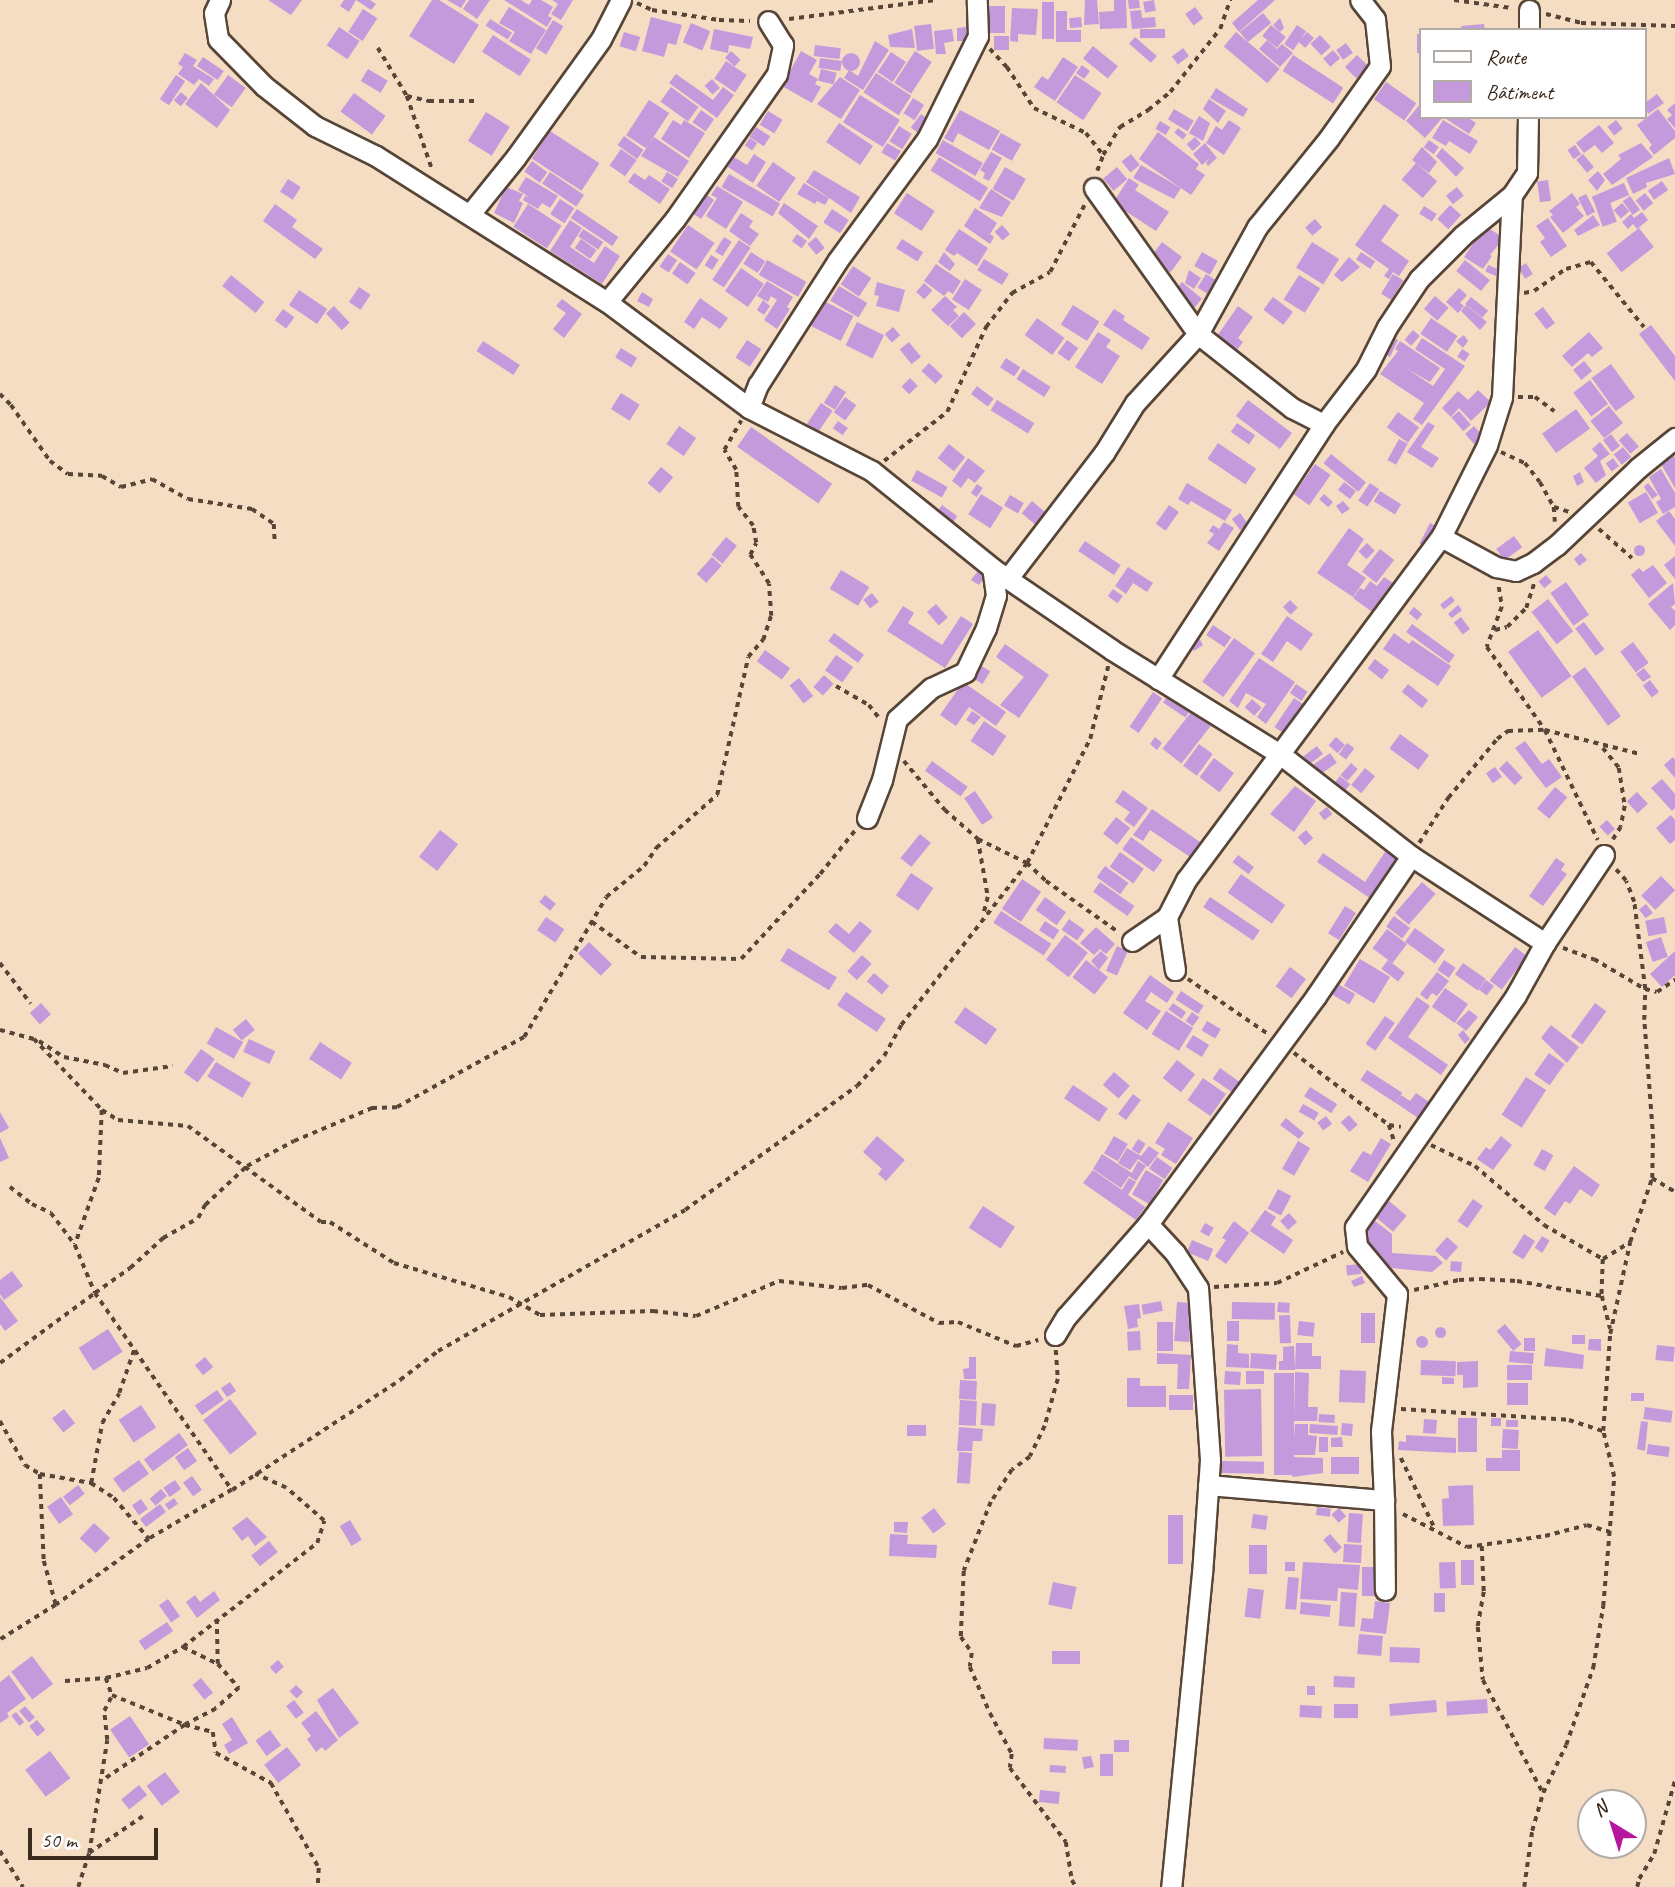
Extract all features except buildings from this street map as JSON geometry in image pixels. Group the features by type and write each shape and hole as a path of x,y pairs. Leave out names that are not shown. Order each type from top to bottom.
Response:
{"street":[{"path":"220,0 214,13 218,38 264,86 315,126 376,156 607,302 749,408 872,471 1000,573 1112,650 1280,754 1410,856 1545,943"},
{"path":"470,214 516,157 601,39 621,0"},
{"path":"749,408 758,385 838,260 927,139 978,36 977,0"},
{"path":"867,818 882,780 897,719 931,688 965,672 986,628 1000,573 1104,453 1135,403 1198,334 1257,227 1329,138 1380,66 1375,19 1360,0"},
{"path":"1528,28 1529,10"},
{"path":"607,302 675,219 777,74 783,45 768,21"},
{"path":"1158,679 1324,424 1366,369 1387,327 1419,279 1463,235 1512,195 1527,173 1528,119"},
{"path":"1094,188 1198,334 1292,408 1324,424"},
{"path":"1132,941 1167,917 1186,880 1441,537 1487,445 1502,397 1512,195"},
{"path":"1441,537 1496,567 1516,571 1533,563 1557,545 1638,468 1675,438"},
{"path":"1385,1590 1381,1431 1397,1294 1357,1246 1355,1227 1516,995 1545,943 1604,855"},
{"path":"1055,1335 1066,1317 1148,1224 1316,996 1410,856"},
{"path":"1167,917 1175,970"},
{"path":"1148,1224 1175,1253 1198,1288 1209,1447 1208,1485 1171,1887"},
{"path":"1208,1485 1384,1500"}],"path":[{"path":"872,471 947,412 986,327 1012,293 1050,272 1094,188 1103,155 1120,127 1149,110 1170,92 1220,29 1230,0"},
{"path":"1454,0 1529,10 1581,23 1675,26"},
{"path":"978,36 1007,67 1034,107 1086,133 1103,155"},
{"path":"379,48 407,96 442,198"},
{"path":"407,96 429,101 477,101"},
{"path":"1507,295 1534,291 1566,269 1591,262 1644,327"},
{"path":"0,394 11,405 50,461 68,474 102,476 121,487 152,478 188,499 252,509 274,524 275,543"},
{"path":"1502,397 1535,397 1554,411"},
{"path":"0,1363 130,1268 163,1238 198,1218 205,1205 247,1166 293,1141 372,1108 397,1107 524,1037 606,897 644,866 656,848 717,795 748,657 763,640 771,616 769,584 750,555 755,543 753,526 738,507 736,470 724,450 749,408"},
{"path":"1487,445 1525,463 1540,482 1554,507 1557,545"},
{"path":"1495,630 1507,627 1526,608 1535,580 1533,563"},
{"path":"1496,567 1502,607 1487,647 1545,730 1588,813 1604,855 1626,881 1634,902 1645,989 1644,1020 1653,1139 1651,1178 1630,1242 1610,1334 1603,1432 1614,1477 1593,1668 1566,1745 1543,1793 1532,1830 1524,1887"},
{"path":"0,1640 56,1605 149,1539 232,1490 400,1380 438,1351 524,1303 552,1283 685,1210 857,1086 884,1056 901,1025 1027,863 1090,739 1112,650"},
{"path":"836,686 869,705 945,810 978,839 1027,863 1046,881 1132,941"},
{"path":"1410,856 1448,798 1497,739 1508,731 1545,730 1640,754"},
{"path":"1602,746 1619,768 1625,806 1622,827 1604,855"},
{"path":"592,922 641,957 741,959 867,818"},
{"path":"978,839 988,897 984,917"},
{"path":"1545,943 1594,959 1645,989 1657,992 1675,980"},
{"path":"0,963 31,1004"},
{"path":"1175,970 1280,1042 1389,1125"},
{"path":"0,1030 34,1039 64,1056 105,1065 123,1073 173,1066"},
{"path":"34,1039 102,1110 118,1120 188,1126 321,1222 330,1222 394,1263 524,1303 540,1315 653,1311 696,1316 779,1281 842,1288 868,1285 939,1323 958,1322 1016,1346 1055,1335 1058,1380 1045,1426 1030,1457 1012,1470 991,1502 964,1571 961,1637 972,1653 970,1667 985,1702 1012,1754 1010,1768 1066,1842 1072,1880 1076,1887"},
{"path":"75,1245 99,1178 102,1110"},
{"path":"1417,1138 1475,1166 1544,1225 1603,1258"},
{"path":"1651,1178 1675,1192"},
{"path":"10,1187 32,1204 51,1213 75,1245 95,1293 232,1490"},
{"path":"1603,1258 1630,1242"},
{"path":"1198,1288 1276,1283 1357,1246"},
{"path":"1603,1258 1602,1296 1610,1334"},
{"path":"1397,1294 1459,1280 1480,1279 1517,1281 1602,1296"},
{"path":"91,1483 102,1423 119,1393 134,1349"},
{"path":"1382,1408 1569,1420 1603,1432"},
{"path":"0,1421 25,1465 40,1474 91,1483 114,1498 149,1539"},
{"path":"1381,1431 1399,1452 1434,1529"},
{"path":"40,1474 44,1561 56,1605"},
{"path":"65,1681 106,1678 147,1668 183,1647 317,1543 324,1521 286,1488 255,1475"},
{"path":"1384,1500 1397,1511 1467,1547 1545,1536 1587,1525 1610,1532"},
{"path":"1482,1546 1484,1592 1478,1627 1483,1680 1543,1793"},
{"path":"217,1619 218,1664"},
{"path":"102,1781 185,1725 216,1709 239,1688 218,1664 183,1647"},
{"path":"78,1887 89,1853 102,1781 107,1740 104,1711 112,1695 106,1678"},
{"path":"112,1695 185,1725 213,1732 216,1753 271,1783 319,1868 318,1887"},
{"path":"1637,1887 1654,1854 1675,1780"},
{"path":"89,1853 143,1816"},
{"path":"0,1851 23,1887"}]}
